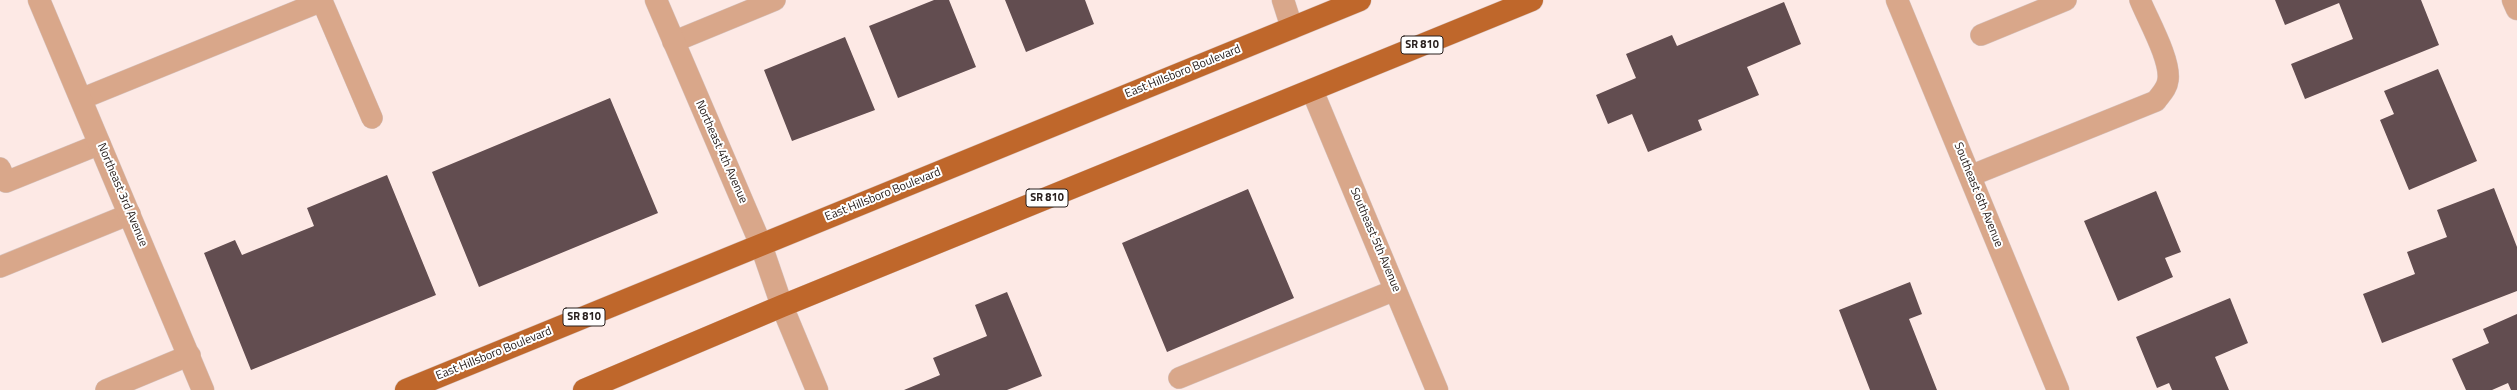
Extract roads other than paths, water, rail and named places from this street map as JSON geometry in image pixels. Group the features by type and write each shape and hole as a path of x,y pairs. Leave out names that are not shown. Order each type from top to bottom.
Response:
{"main road":[{"name":"East Hillsboro Boulevard","path":"406,390 1360,0"},
{"name":"SR 810","path":"584,390 782,306 1532,0"}],"street":[{"name":"Northeast 3rd Avenue","path":"39,0 190,354 203,390"},
{"name":"Northeast 4th Avenue","path":"656,0 761,245 782,306 817,390"},
{"path":"1282,0 1292,28"},
{"name":"Southeast 6th Avenue","path":"1897,0 2058,390"},
{"path":"2513,0 2517,9"},
{"name":"Southeast 5th Avenue","path":"1312,90 1437,390"}],"lane":[{"path":"673,42 776,0"},
{"path":"1981,35 2066,0"},
{"path":"1970,176 2156,101 2166,88 2167,71 2140,0"},
{"path":"81,99 322,1 372,118"},
{"path":"0,168 6,182 100,144"},
{"path":"0,267 130,214"},
{"path":"1179,378 1395,290"},
{"path":"106,390 190,354"}]}
